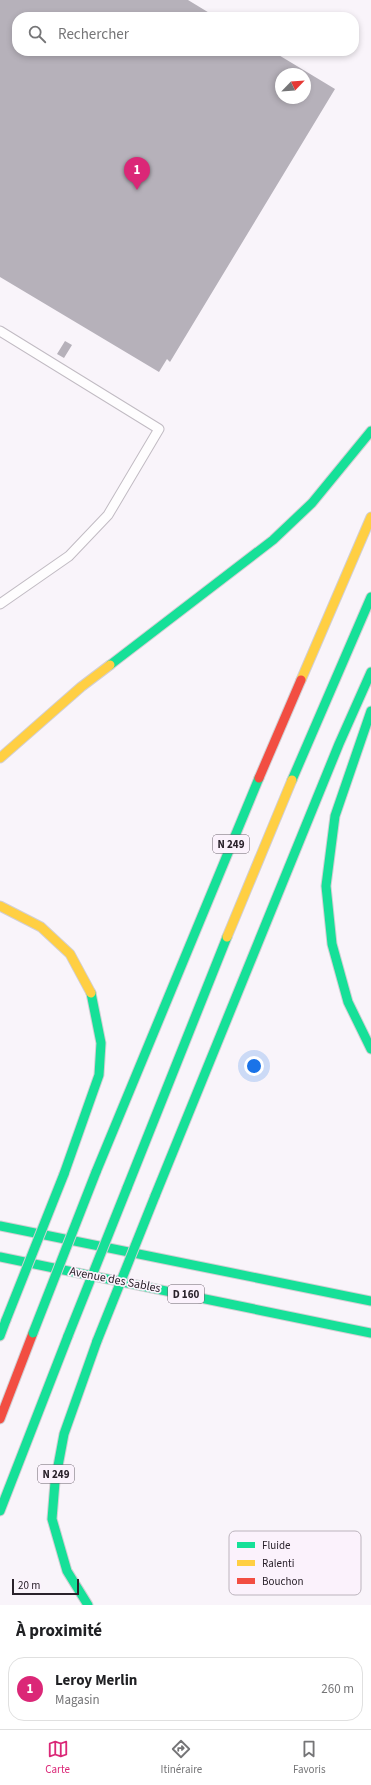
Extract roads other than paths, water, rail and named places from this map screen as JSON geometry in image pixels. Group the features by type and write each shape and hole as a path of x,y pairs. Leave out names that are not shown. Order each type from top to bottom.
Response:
{"main road":[{"path":"0,758 81,687 273,540 312,502 371,431"},
{"name":"N 249","path":"0,1419 96,1172 269,753 371,517"},
{"name":"N 249","path":"0,1511 202,998 315,726 371,597"},
{"name":"N 249","path":"88,1605 67,1571 52,1519 55,1482 64,1434 97,1341 155,1196 292,860 371,672"},
{"path":"371,711 334,816 326,886 332,944 348,1002 371,1049"},
{"path":"0,906 41,927 70,954 91,992 101,1043 99,1075 64,1174 0,1336"},
{"name":"D 160","path":"0,1226 371,1301"},
{"name":"Avenue des Sables","path":"0,1256 371,1333"}],"lane":[{"path":"0,331 159,429 108,515 68,556 0,604"}],"place":[{"name":"Leroy Merlin","path":"137,190"}]}
